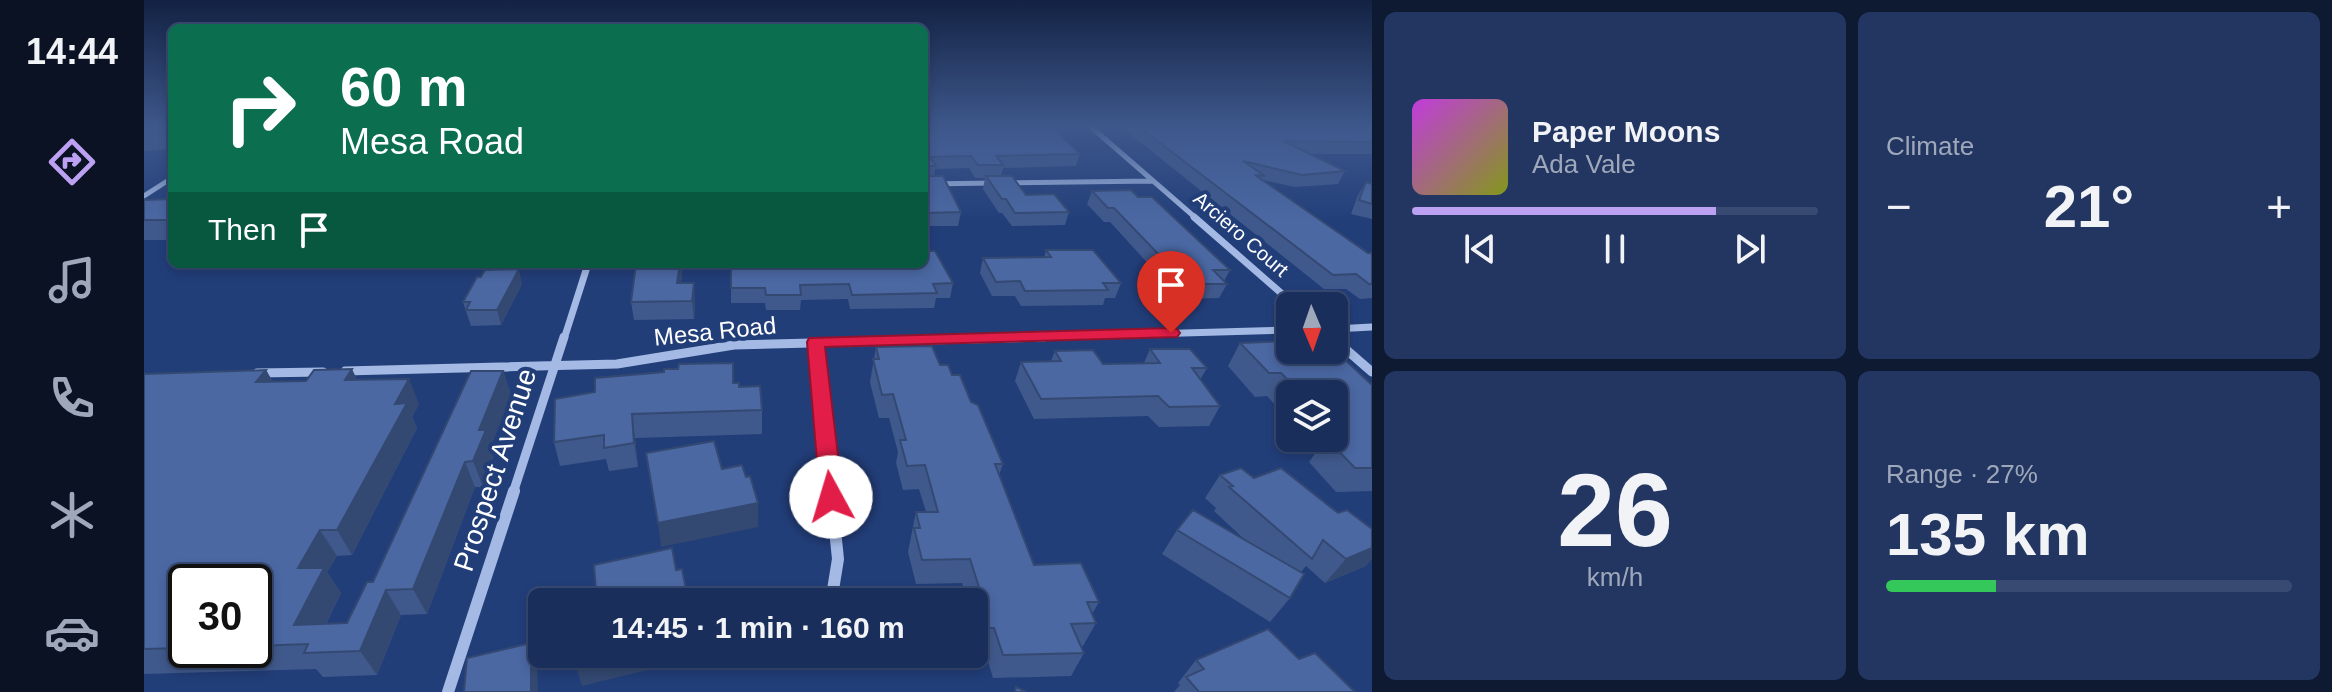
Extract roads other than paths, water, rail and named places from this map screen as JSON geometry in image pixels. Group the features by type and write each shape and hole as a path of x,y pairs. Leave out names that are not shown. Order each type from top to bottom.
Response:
{"street":[{"name":"Arciero Court","path":"1128,158 1280,292"},
{"path":"144,196 168,181"},
{"path":"928,184 1154,181"},
{"name":"Prospect Avenue","path":"448,692 587,268"},
{"path":"1348,328 1372,327"},
{"name":"Mesa Road","path":"240,373 617,364 734,345 1276,330"},
{"path":"816,342 838,559 833,588"},
{"path":"1348,351 1372,372"}]}
